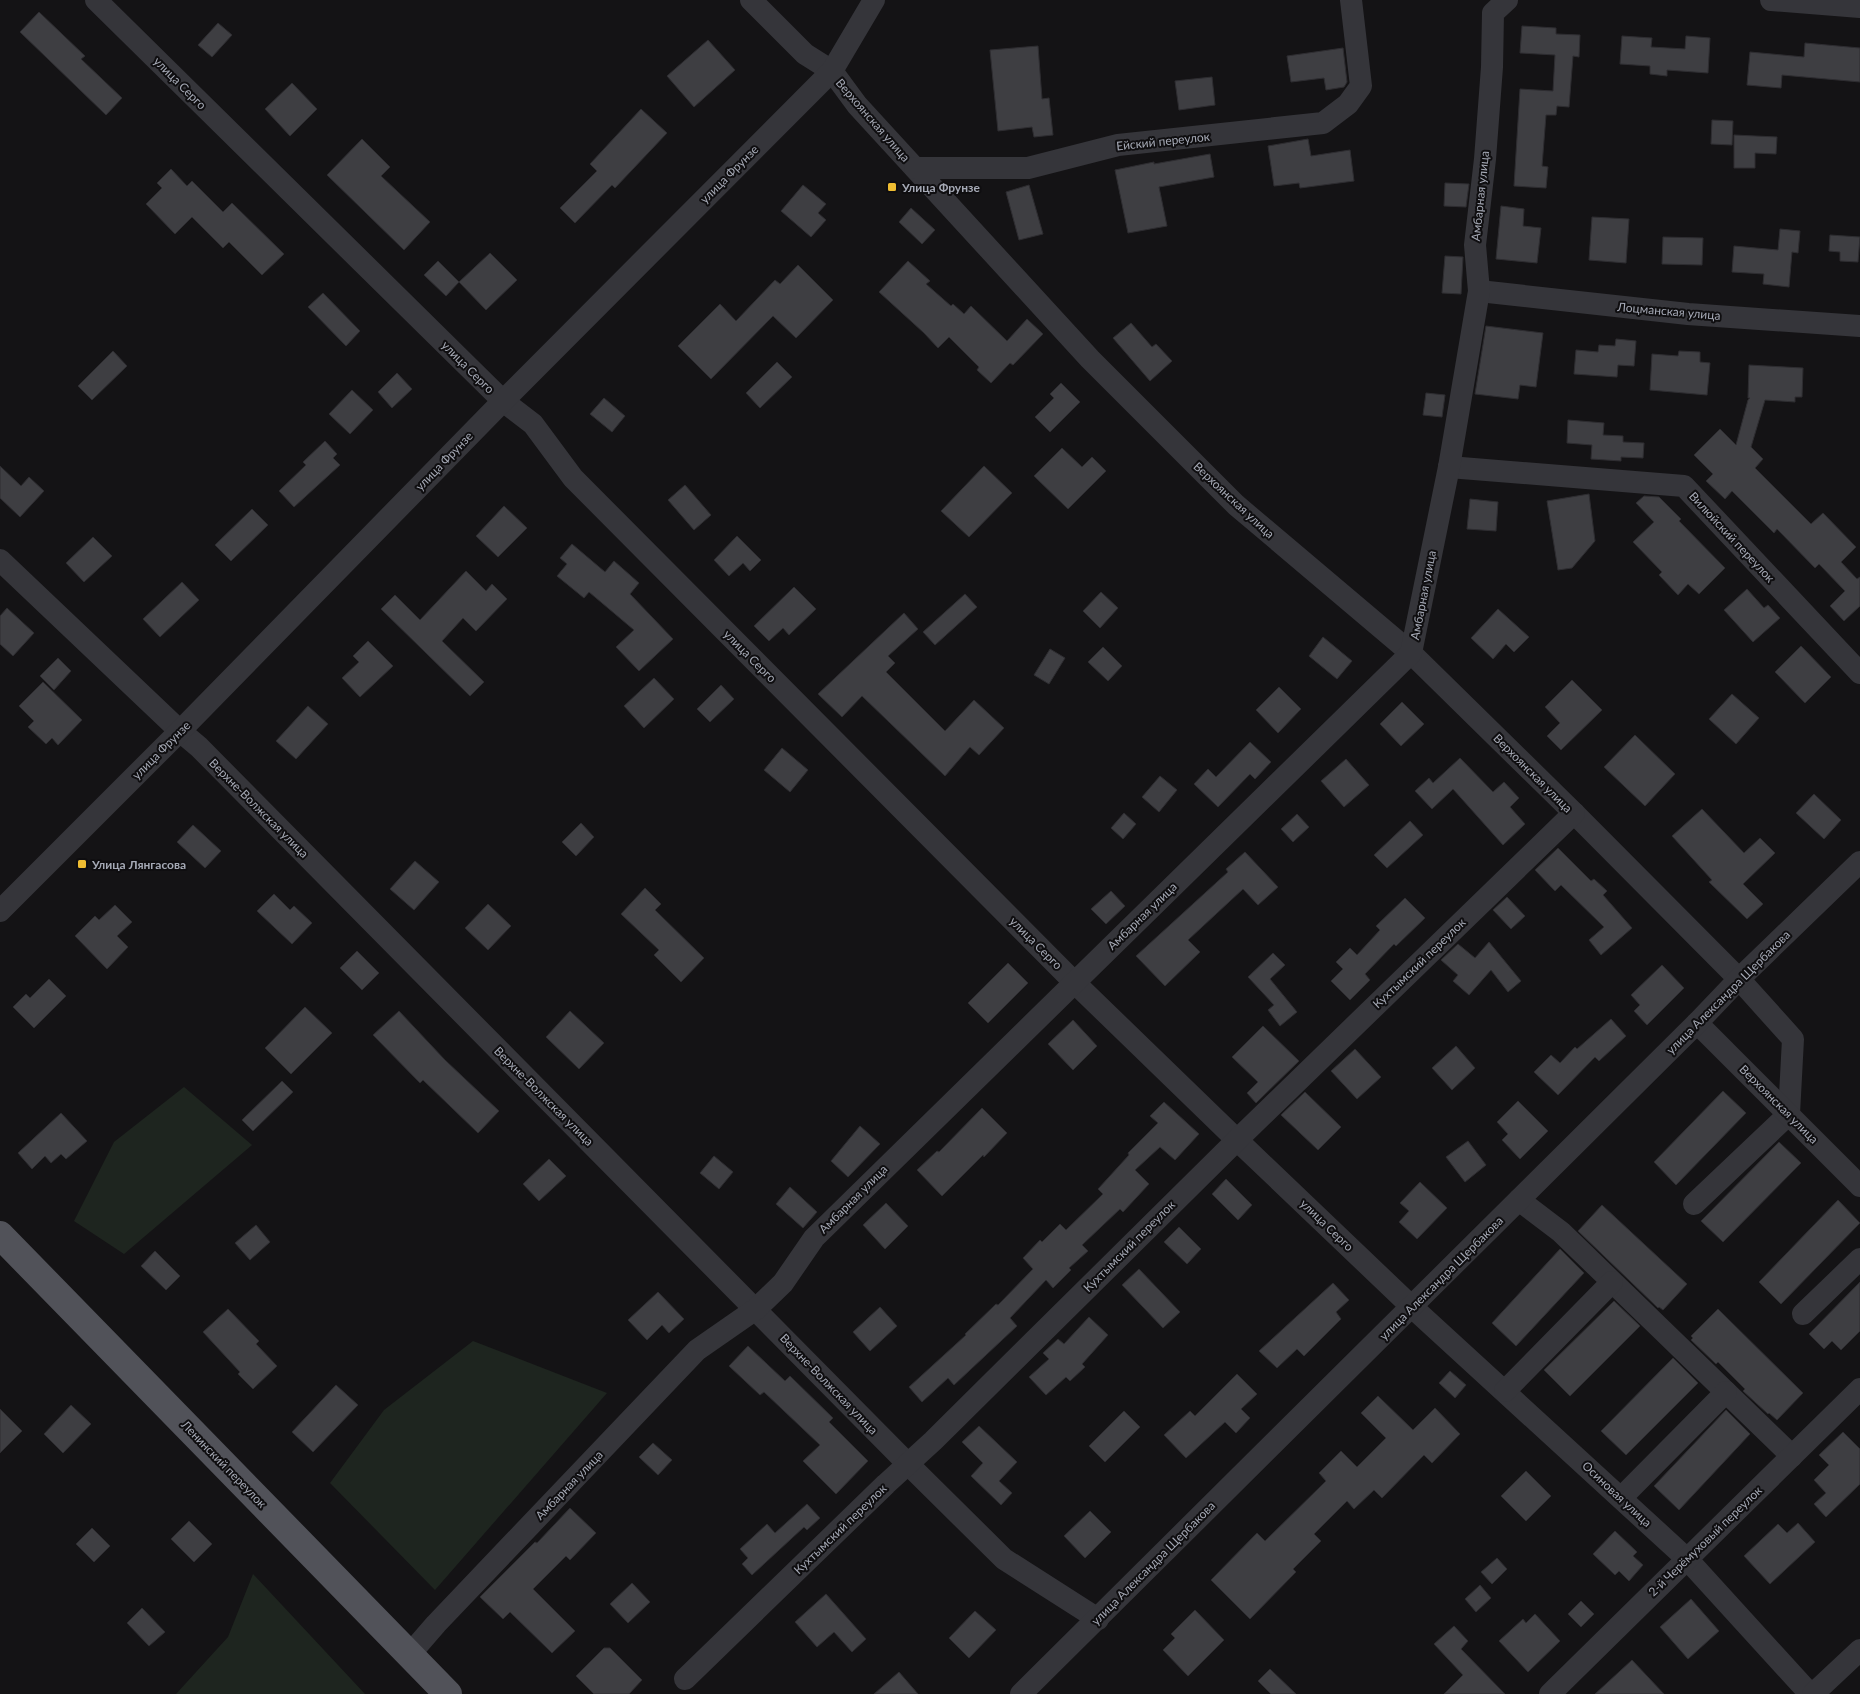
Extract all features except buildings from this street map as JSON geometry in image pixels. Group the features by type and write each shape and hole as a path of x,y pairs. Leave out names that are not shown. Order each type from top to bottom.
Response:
{"main road":[{"name":"Ленинский переулок","path":"0,1235 448,1694"}],"street":[{"name":"улица Серго","path":"96,0 503,401 533,424 573,478 1074,982 1412,1306"},
{"name":"Верхоянская улица","path":"751,0 805,54 832,71 857,105 1090,359 1236,505 1411,653 1739,979 1793,1038 1789,1114"},
{"name":"улица Фрунзе","path":"0,911 180,731 503,401 832,71 874,0"},
{"name":"Ейский переулок","path":"914,168 1028,168 1118,145 1323,123 1348,104 1361,86 1351,0"},
{"name":"Амбарная улица","path":"410,1654 436,1624 697,1350 756,1309 783,1283 814,1238 1411,653 1449,467 1479,291 1475,245 1486,150 1492,67 1493,13 1506,0"},
{"path":"1771,0 1860,7"},
{"name":"Лоцманская улица","path":"1479,291 1688,314 1860,326"},
{"name":"Вилюйский переулок","path":"1449,467 1684,486 1860,673"},
{"name":"Верхне-Волжская улица","path":"0,560 199,747 1004,1559 1098,1619"},
{"name":"Кухтымский переулок","path":"685,1679 1574,814"},
{"name":"улица Александра Щербакова","path":"1021,1694 1697,1023 1739,979 1860,862"},
{"name":"Верхоянская улица","path":"1697,1023 1860,1186"},
{"path":"1694,1204 1789,1114"},
{"path":"1519,1200 1561,1232 1792,1456"},
{"path":"1803,1314 1860,1259"},
{"path":"1505,1392 1612,1282"},
{"name":"Осиновая улица","path":"1412,1306 1687,1559 1811,1694"},
{"name":"2-й Черёмуховый переулок","path":"1550,1694 1860,1389"},
{"path":"1621,1498 1726,1392"},
{"path":"1811,1694 1860,1650"}],"shaded area":[{"path":"184,1087 252,1145 124,1254 74,1221 114,1142"},
{"path":"473,1341 607,1393 435,1590 330,1483 384,1410"},
{"path":"253,1574 365,1694 176,1694 228,1637"}],"place":[{"name":"Улица Фрунзе","path":"892,187"},
{"name":"Улица Лянгасова","path":"82,864"}]}
